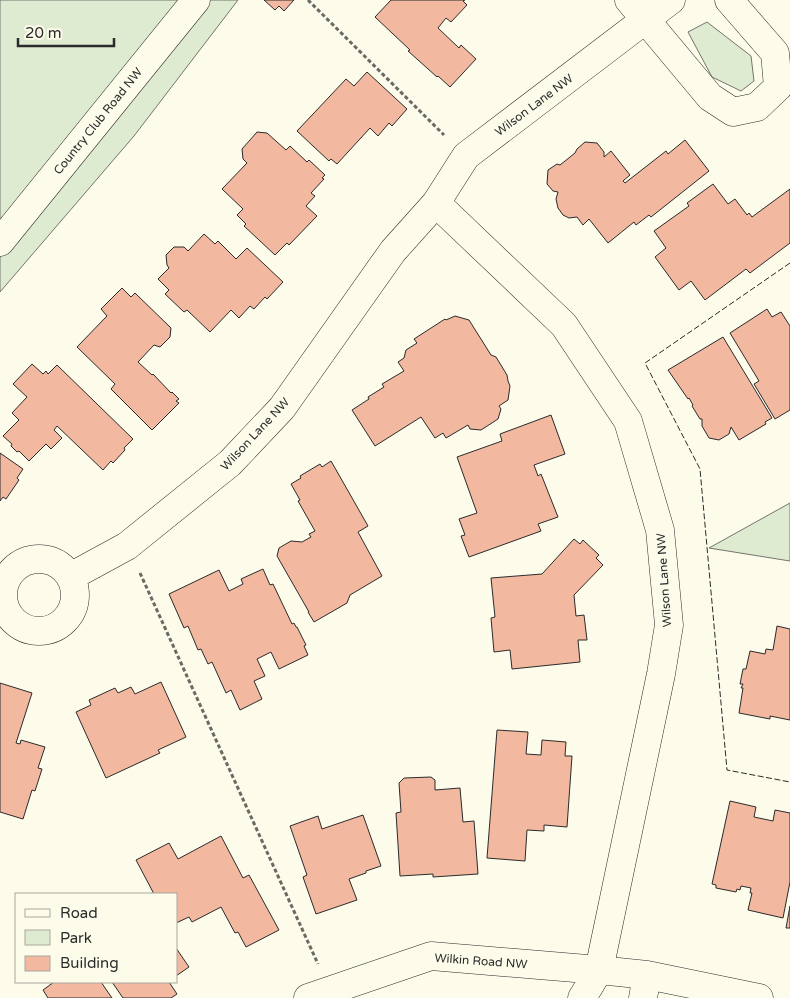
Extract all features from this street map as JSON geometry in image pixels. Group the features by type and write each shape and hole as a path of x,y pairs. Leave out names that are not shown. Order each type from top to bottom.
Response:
{"street":[{"name":"Country Club Road NW","path":"0,242 196,0"},
{"name":"Wilson Lane NW","path":"70,577 127,546 230,463 282,408 393,251 436,203 466,156 638,10 671,0"},
{"path":"638,10 710,97 733,112 757,107 778,87 775,53 729,0"},
{"name":"Wilson Lane NW","path":"436,203 564,325 628,421 660,530 669,625 661,674 599,970"},
{"name":"Wilkin Road NW","path":"319,994 431,956 599,970 645,987 759,998"},
{"path":"582,998 599,970"}],"path":[{"path":"308,0 466,156"},
{"path":"127,546 319,994"}],"green space":[{"path":"0,0 238,0 134,136 0,292"},
{"path":"707,22 751,56 754,81 741,91 712,77 688,32"},
{"path":"790,503 790,561 709,548"}],"building":[{"path":"264,0 294,0 284,11 279,6 275,10"},
{"path":"391,0 465,0 463,1 467,5 451,22 446,18 438,28 459,48 461,45 476,59 450,87 408,51 410,50 375,17"},
{"path":"367,72 407,109 392,126 389,123 378,136 370,128 337,164 331,159 329,161 297,131 346,79 354,86"},
{"path":"257,132 267,133 286,150 290,146 325,175 322,178 324,179 311,193 315,196 306,206 317,216 289,245 287,243 275,255 244,226 246,224 237,215 243,209 222,189 247,163 243,159 242,149"},
{"path":"685,140 709,171 651,217 649,215 636,225 634,222 608,243 589,219 583,225 577,217 569,218 563,215 558,208 556,199 558,192 553,191 547,184 548,170 557,164 560,165 585,142 597,143 604,152 604,157 611,151 630,175 623,181 625,183 666,151 668,154"},
{"path":"713,184 728,204 735,199 747,215 749,213 752,217 790,189 790,243 750,273 746,269 705,300 691,281 679,290 655,257 666,248 654,231 689,206 687,203"},
{"path":"204,234 215,244 218,241 236,259 247,248 283,282 267,299 265,297 254,309 250,306 239,318 231,310 210,332 187,310 184,312 165,294 169,290 158,279 169,268 166,255 174,247 184,247 188,251"},
{"path":"122,288 131,297 135,293 171,328 170,337 160,347 154,345 138,362 179,399 176,401 179,403 152,430 111,389 115,384 77,347 107,316 101,309"},
{"path":"767,309 772,317 781,312 790,326 790,410 775,419 754,384 759,381 730,333"},
{"path":"455,316 469,320 491,355 496,357 507,375 510,386 508,400 499,406 501,409 498,419 481,430 470,429 468,425 446,438 443,433 435,438 421,417 375,446 352,410 384,387 382,384 404,371 398,362 404,358 406,350 417,343 414,339 445,319"},
{"path":"723,337 772,418 765,422 766,424 739,440 731,427 729,434 719,440 709,438 702,426 702,419 700,419 689,398 668,370"},
{"path":"32,364 43,374 46,371 48,374 57,365 133,439 113,463 111,461 103,470 57,426 54,430 62,438 51,449 46,444 29,461 11,446 12,444 3,436 19,420 12,413 27,397 13,384"},
{"path":"551,415 565,454 534,465 538,476 541,474 558,517 538,524 541,531 469,557 461,536 465,535 459,519 477,513 457,457 502,441 500,434"},
{"path":"0,453 23,469 17,478 19,480 6,499 3,497 0,501"},
{"path":"331,461 368,526 358,532 382,576 350,595 347,603 314,622 277,556 279,548 291,541 302,542 311,537 309,534 315,531 291,484 320,464 322,467"},
{"path":"574,539 580,544 583,540 599,555 596,558 603,565 574,595 576,616 584,615 587,640 578,640 580,662 512,669 510,650 494,652 491,618 495,617 491,578 542,574"},
{"path":"263,569 270,585 273,584 292,624 294,623 297,627 306,645 304,646 308,655 279,669 271,652 257,659 265,676 254,681 262,699 240,710 231,690 226,693 212,662 208,664 201,649 198,650 188,626 184,628 169,594 219,570 229,591 243,584 241,579"},
{"path":"777,626 790,629 790,720 770,716 770,719 739,713 743,688 741,688 743,684 740,684 750,651 765,654 766,649 773,650"},
{"path":"161,682 186,737 158,750 160,753 106,778 76,712 91,705 89,700 115,688 118,693 131,687 135,694"},
{"path":"0,683 32,693 16,743 20,744 21,740 45,747 38,768 42,769 35,791 32,790 23,819 0,812"},
{"path":"497,730 528,732 526,754 541,755 542,740 566,742 565,756 572,756 567,827 544,825 544,831 527,830 525,861 487,858"},
{"path":"431,777 435,780 435,790 460,788 463,822 474,821 478,874 433,877 433,874 400,876 396,813 401,812 399,783 404,778"},
{"path":"730,801 756,807 754,817 773,821 775,810 790,813 790,882 783,918 748,910 752,893 750,893 751,888 741,886 740,890 737,889 736,892 716,888 716,885 712,884"},
{"path":"363,815 381,866 349,879 357,900 316,914 303,877 307,875 290,826 318,816 322,829"},
{"path":"221,836 243,878 249,875 279,930 246,947 238,932 235,933 221,907 192,922 189,917 178,922 178,893 153,893 136,860 169,843 178,859"},
{"path":"790,906 790,928 786,928"},
{"path":"178,951 189,967 178,975"},
{"path":"53,983 102,983 112,998 48,998 43,990"},
{"path":"113,983 170,983 177,994 171,998 123,998"}],"fence":[{"path":"790,263 645,363 700,469 727,770 790,782"}]}
